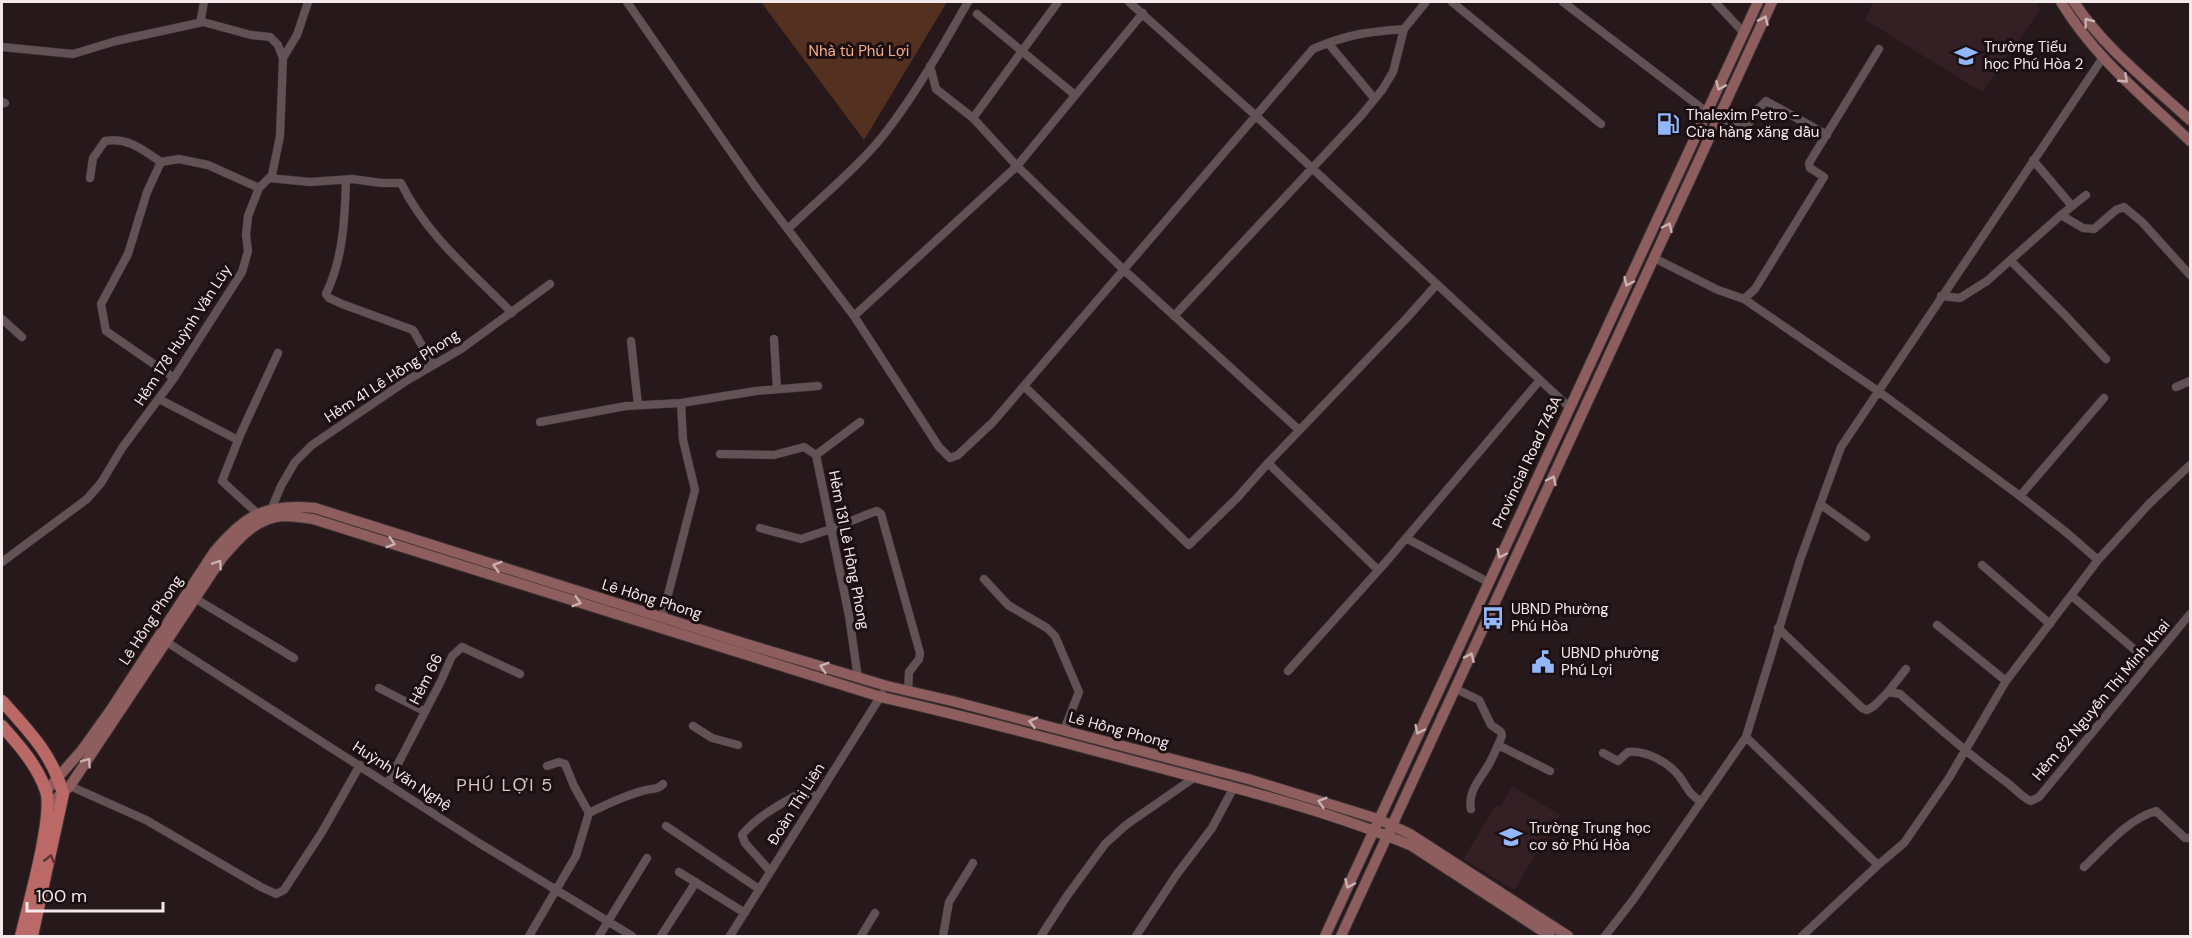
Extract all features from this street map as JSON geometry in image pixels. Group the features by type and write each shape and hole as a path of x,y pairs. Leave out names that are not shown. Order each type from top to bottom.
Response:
{"main road":[{"path":"2,701 36,738 67,790 32,936"},
{"path":"2,726 26,753 46,791 49,805 21,936"}],"street":[{"path":"203,22 201,18 204,2"},
{"path":"283,58 297,35 308,2"},
{"path":"627,2 754,185 854,316 939,447 953,458 993,422 1313,49 1345,36 1404,29"},
{"path":"788,229 848,173 892,125 968,2"},
{"path":"973,118 1058,2"},
{"path":"1130,2 1569,407 1583,413"},
{"path":"1174,316 1360,117 1382,90 1393,72 1404,29 1426,2"},
{"path":"1452,2 1601,124"},
{"path":"1563,2 1708,113 1746,128 1761,105 1770,101 1827,135"},
{"path":"1714,2 1744,33 1755,39"},
{"name":"Provincial Road 743A","path":"1325,936 1758,2"},
{"name":"Provincial Road 743A","path":"1341,936 1772,2"},
{"path":"2061,2 2084,38 2102,59 2190,141"},
{"path":"2074,2 2114,51 2190,120"},
{"path":"854,316 1017,166 1143,13"},
{"path":"977,14 1075,95"},
{"path":"2,47 73,54 116,41 203,22 251,35 270,37 278,45 283,58"},
{"path":"1328,43 1374,98"},
{"path":"1744,299 1755,289 1824,177 1809,166 1879,49"},
{"name":"Hẻm 178 Huỳnh Văn Lũy","path":"2,561 87,499 97,488 174,378 242,272 248,251 246,227 252,203 259,188 272,175 280,136 283,58"},
{"path":"1605,936 1633,900 1746,737 1778,628 1841,447 2102,59"},
{"path":"930,66 936,89 973,118 1017,166 1124,270 1299,430"},
{"path":"90,178 93,159 105,141 117,139 128,141 161,162 179,159 208,165 259,188"},
{"path":"2033,160 2072,206"},
{"path":"161,162 147,192 128,254 101,304 101,315 106,332 174,378"},
{"path":"269,178 310,182 346,180 401,183 407,196 436,237 512,313"},
{"path":"346,180 343,231 336,265 326,294 336,301 413,330 419,336 434,365"},
{"path":"1941,296 1960,298 1987,281 2086,195"},
{"path":"2061,215 2083,228 2094,229 2116,210 2124,207 2142,222 2190,275"},
{"path":"1642,253 1718,290 1744,299 1878,391 2067,532 2098,560"},
{"path":"2011,261 2106,359"},
{"name":"Hẻm 41 Lê Hồng Phong","path":"271,510 295,462 312,445 406,381 461,349 550,284"},
{"path":"1023,386 1189,545 1238,498 1268,463 1437,284"},
{"path":"2,319 22,337"},
{"path":"774,339 777,389"},
{"path":"631,341 638,405"},
{"path":"257,513 222,481 278,353"},
{"path":"1288,671 1406,538 1540,380"},
{"path":"2176,387 2190,381"},
{"path":"540,422 638,405 681,403 756,391 818,386"},
{"path":"2020,496 2104,398"},
{"path":"159,399 238,440"},
{"path":"662,618 695,490 683,440 681,403"},
{"path":"816,455 860,423"},
{"name":"Hẻm 131 Lê Hồng Phong","path":"720,454 774,455 804,447 816,455 849,616 858,678"},
{"path":"1268,463 1378,570"},
{"path":"1802,936 1904,843 1965,752 2006,681 2098,560 2149,504 2190,465"},
{"path":"1820,504 1866,537"},
{"name":"Lê Hồng Phong","path":"49,805 67,790 214,552 234,528 257,513 292,506 315,508 858,678 1248,779 1393,825"},
{"path":"760,528 801,539 877,511 881,514 920,653 919,659 909,672 908,691"},
{"name":"Lê Hồng Phong","path":"46,791 59,778 162,639 196,598 222,558 241,536 261,523 282,516 313,519 881,697 949,712 1234,787 1388,836"},
{"path":"1517,519 1531,526"},
{"path":"1406,538 1488,582"},
{"path":"1982,565 2050,624"},
{"path":"984,579 1008,605 1055,636 1079,692 1064,730"},
{"path":"2072,596 2149,662"},
{"path":"196,598 294,658"},
{"name":"Hẻm 82 Nguyễn Thị Minh Khai","path":"1965,752 2014,787 2023,798 2031,801 2039,797 2190,614"},
{"path":"1937,625 2006,681"},
{"path":"1778,628 1862,708 1867,710 1888,692 1906,669"},
{"path":"1465,632 1478,639"},
{"name":"Huỳnh Văn Nghệ","path":"162,639 479,843 632,936"},
{"name":"Hẻm 66","path":"388,783 452,656 462,647 520,674"},
{"name":"Đoàn Thị Liên","path":"730,936 887,686"},
{"path":"379,688 424,711"},
{"path":"1456,689 1479,700 1491,725 1501,732 1502,736 1475,786 1470,802 1471,809"},
{"path":"1888,692 1900,694 1965,752"},
{"path":"693,726 712,738 738,745"},
{"path":"1746,737 1878,865"},
{"path":"1498,745 1550,771"},
{"path":"1603,753 1618,761 1628,752 1650,755 1672,769 1690,794 1701,802"},
{"path":"547,766 559,762 565,764 589,813"},
{"path":"67,790 146,820 261,888 276,894 284,890 360,765"},
{"path":"1041,936 1105,844 1126,825 1195,777"},
{"path":"529,936 576,856 589,813 610,802 659,788 663,784"},
{"path":"1136,936 1177,874 1212,828 1234,787"},
{"path":"770,871 745,843 742,835 767,813 802,792 816,796"},
{"path":"2084,867 2144,814 2156,811 2185,838 2190,838"},
{"path":"1393,825 1568,936"},
{"path":"666,826 759,889"},
{"path":"1388,836 1412,846 1550,936"},
{"path":"599,936 647,858"},
{"path":"943,936 950,902 973,863"},
{"path":"679,872 745,912"},
{"path":"661,936 696,882"},
{"path":"861,936 875,913"}],"shaded area":[{"name":"Trường Tiểu học Phú Hòa 2","path":"1873,2 2036,2 2040,10 1982,92 1865,20"},
{"name":"Trường Trung học cơ sở Phú Hòa","path":"1513,786 1560,815 1514,890 1463,859 1496,805 1500,807"}],"green space":[{"name":"Nhà tù Phú Lợi","path":"761,2 947,2 864,140"}],"place":[{"name":"Trường Tiểu học Phú Hòa 2","path":"1966,56"},
{"name":"Thalexim Petro - Cửa hàng xăng dầu","path":"1668,124"},
{"name":"UBND Phường Phú Hòa","path":"1493,618"},
{"name":"UBND phường Phú Lợi","path":"1543,662"},
{"name":"Trường Trung học cơ sở Phú Hòa","path":"1511,837"}],"district":[{"name":"PHÚ LỢI 5","path":"505,785"}]}
